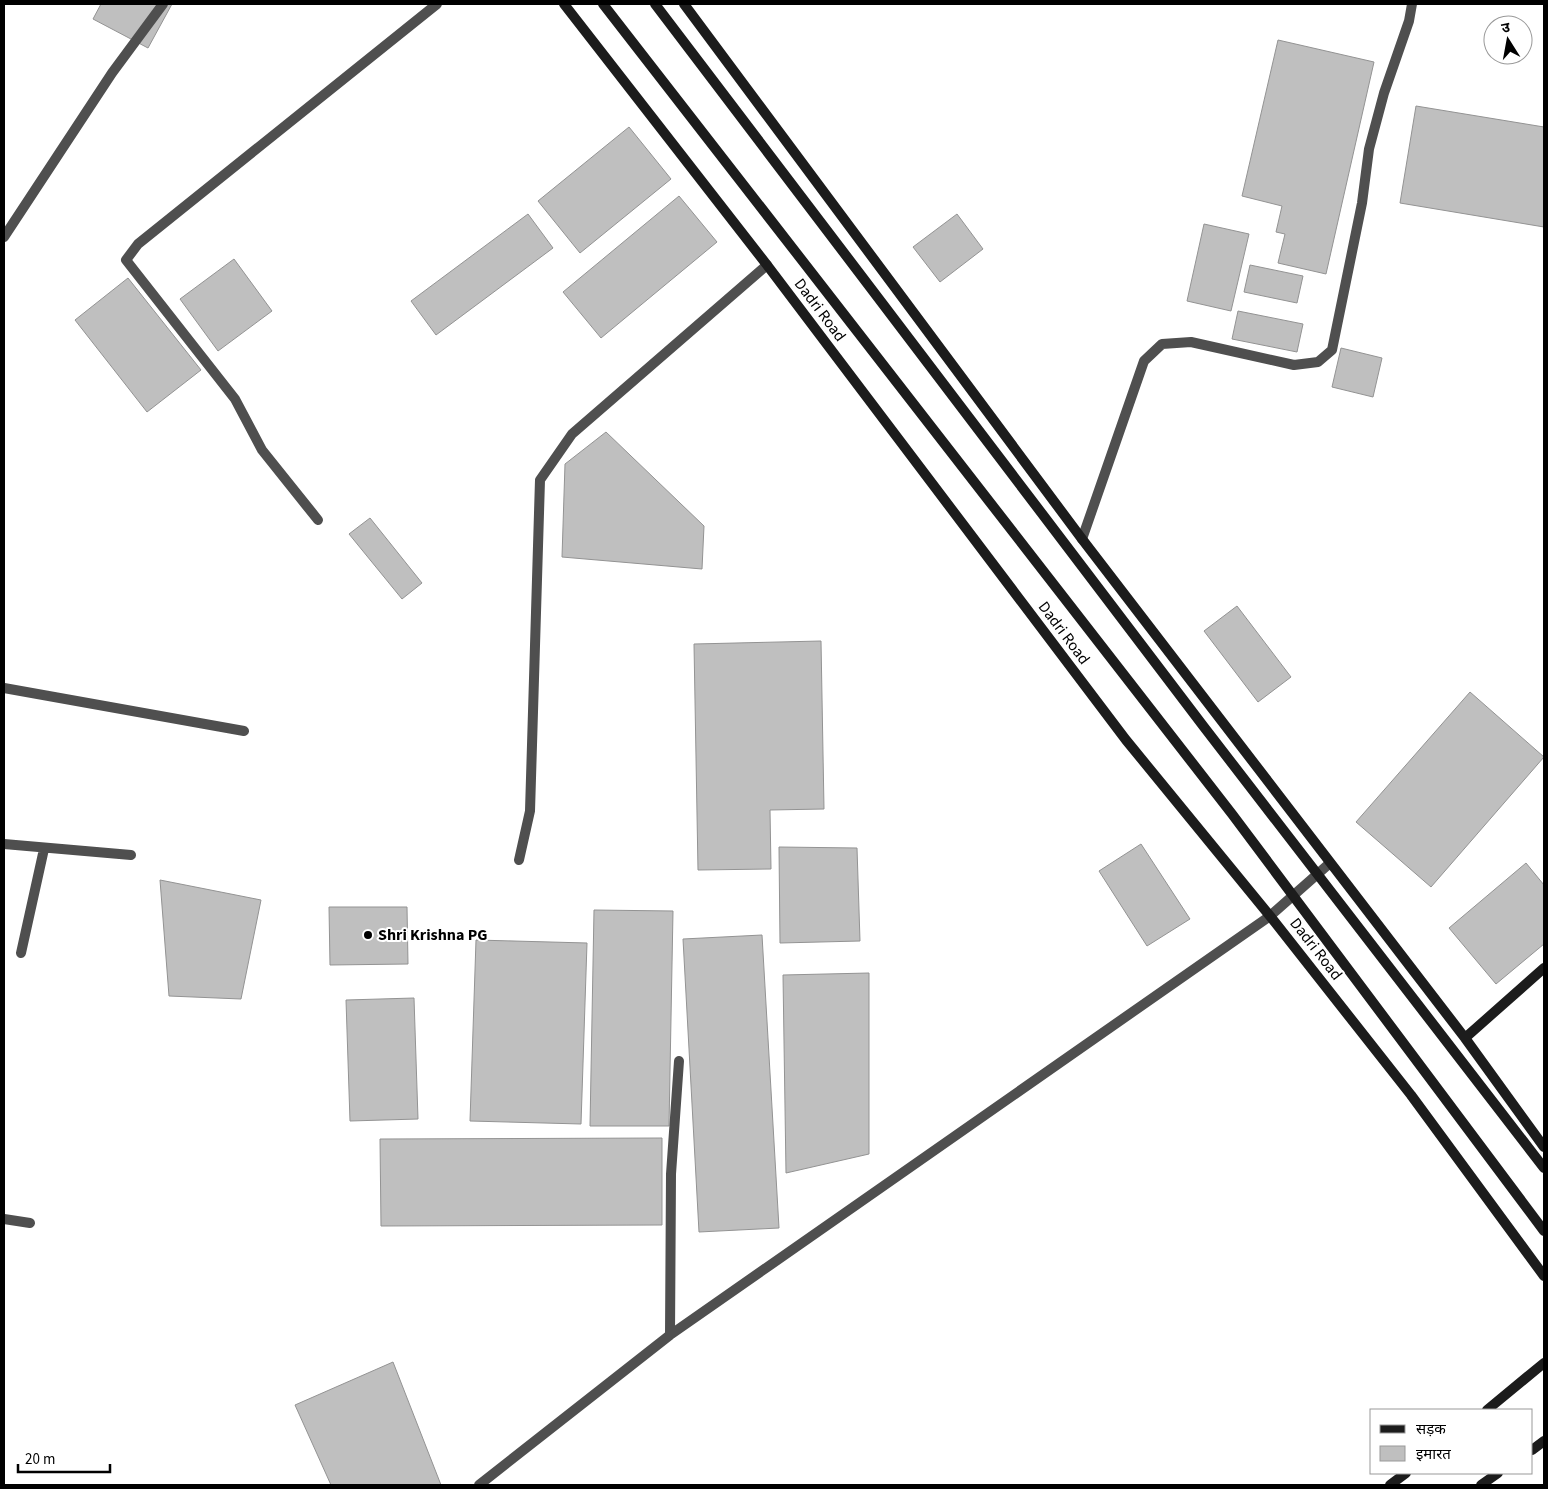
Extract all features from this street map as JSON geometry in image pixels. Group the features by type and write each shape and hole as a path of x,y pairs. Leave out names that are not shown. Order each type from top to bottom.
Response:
{"street":[{"path":"4,238 112,73 163,4"},
{"path":"318,520 262,450 235,399 126,260 138,244 437,4"},
{"name":"Dadri Road","path":"564,4 767,265 1126,740 1270,916 1411,1095 1544,1276"},
{"path":"603,4 1232,814 1544,1231"},
{"path":"655,4 1210,735 1544,1168"},
{"path":"684,4 1082,539 1465,1038 1544,1147"},
{"path":"1082,539 1144,361 1162,344 1191,342 1294,366 1318,362 1332,350 1362,203 1369,149 1384,93 1409,21 1412,4"},
{"path":"519,860 530,811 540,480 572,434 767,265"},
{"path":"4,688 244,730"},
{"path":"4,844 44,849 131,855"},
{"path":"21,953 44,849"},
{"path":"479,1485 670,1335 1270,916 1330,864"},
{"path":"1465,1038 1544,968"},
{"path":"670,1335 671,1174 679,1061"},
{"path":"4,1219 30,1223"},
{"path":"1487,1409 1544,1363"},
{"path":"1533,1449 1544,1441"},
{"path":"1390,1485 1405,1474"},
{"path":"1480,1485 1496,1474"}],"building":[{"path":"101,4 172,4 148,48 93,19"},
{"path":"1278,40 1374,62 1326,274 1278,263 1285,234 1276,232 1282,206 1242,196"},
{"path":"1416,106 1544,127 1544,227 1400,203"},
{"path":"629,127 671,179 580,253 538,201"},
{"path":"679,196 717,242 601,338 563,292"},
{"path":"528,214 553,248 436,335 411,301"},
{"path":"957,214 983,249 940,282 913,247"},
{"path":"1204,224 1249,234 1231,311 1187,301"},
{"path":"234,259 272,311 218,351 180,299"},
{"path":"1250,265 1303,276 1297,303 1244,292"},
{"path":"128,278 201,370 147,412 75,320"},
{"path":"1238,311 1303,324 1297,352 1232,339"},
{"path":"1341,348 1382,358 1373,397 1332,387"},
{"path":"606,432 704,526 702,569 562,557 565,464"},
{"path":"370,518 422,583 402,599 349,534"},
{"path":"1237,606 1291,677 1258,702 1204,631"},
{"path":"821,641 824,809 770,810 771,869 698,870 694,644"},
{"path":"1470,692 1544,757 1431,887 1356,822"},
{"path":"1141,844 1190,919 1147,946 1099,871"},
{"path":"779,847 857,848 860,941 780,943"},
{"path":"1526,863 1544,885 1544,944 1496,984 1449,928"},
{"path":"160,880 261,900 241,999 169,996"},
{"name":"Shri Krishna PG","path":"329,907 407,907 408,964 330,965"},
{"path":"594,910 673,911 669,1126 590,1126"},
{"path":"762,935 779,1228 699,1232 683,939"},
{"path":"476,940 587,943 581,1124 470,1121"},
{"path":"869,973 869,1154 786,1173 783,975"},
{"path":"414,998 418,1119 350,1121 346,1000"},
{"path":"662,1138 662,1225 381,1226 380,1139"},
{"path":"393,1362 441,1485 331,1485 295,1405"}],"place":[{"name":"Shri Krishna PG","path":"368,935"}]}
